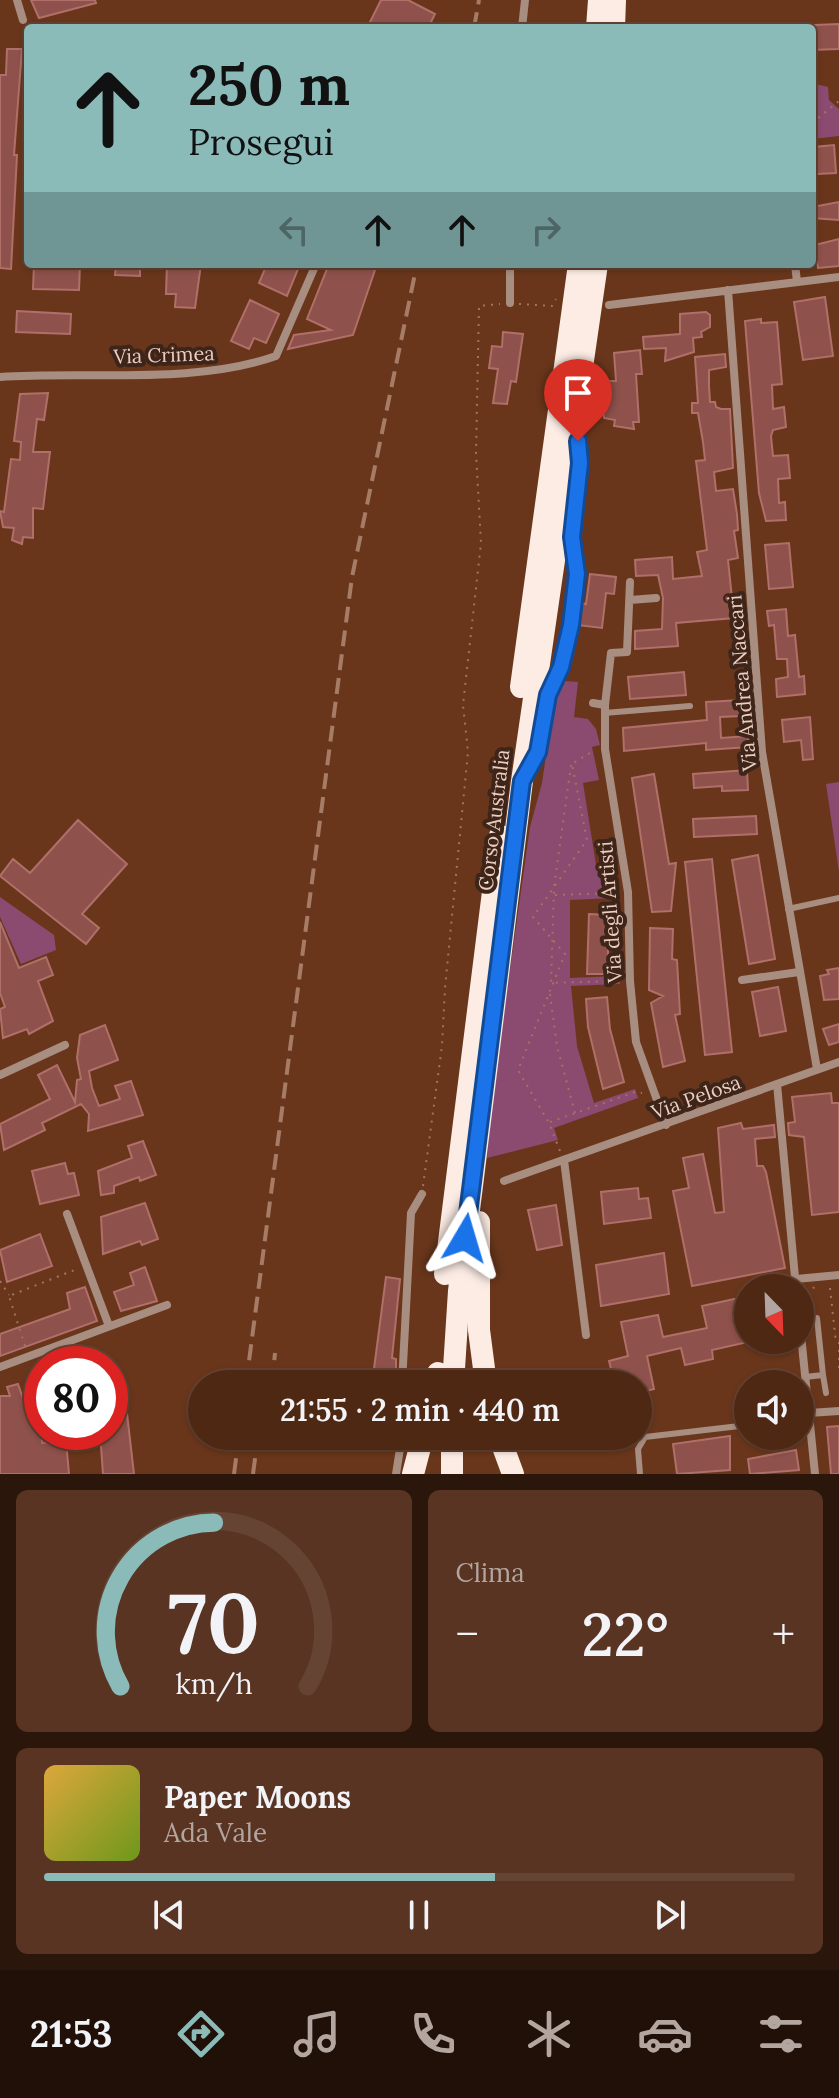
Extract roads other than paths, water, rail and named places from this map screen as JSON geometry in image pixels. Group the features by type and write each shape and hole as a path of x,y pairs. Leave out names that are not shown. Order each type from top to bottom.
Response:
{"highway":[{"path":"597,24 599,0"},
{"path":"614,24 615,0"},
{"name":"Corso Australia","path":"442,1370 474,1022 578,268"},
{"name":"Corso Australia","path":"443,1370 459,1291 522,781 596,268"},
{"path":"479,1127 479,1330 484,1370"},
{"path":"413,1474 419,1450"},
{"path":"438,1450 438,1474"},
{"path":"452,1450 452,1474"},
{"path":"504,1450 513,1474"}],"street":[{"path":"17,0 23,20"},
{"path":"522,24 525,0"},
{"name":"Via Crimea","path":"0,377 64,373 204,373 266,360 276,356 314,268"},
{"path":"510,268 510,303"},
{"path":"795,268 797,282"},
{"path":"609,305 839,277"},
{"name":"Via Andrea Naccari","path":"728,290 762,752 817,1069"},
{"path":"630,582 630,600 656,598"},
{"name":"Via degli Artisti","path":"630,600 627,652 611,653 604,709 605,749 628,892 630,981 636,1042 666,1125"},
{"path":"593,703 604,709"},
{"path":"742,980 799,972"},
{"path":"0,1075 65,1045"},
{"name":"Via Pelosa","path":"504,1181 839,1062"},
{"path":"777,1084 795,1274"},
{"path":"564,1160 586,1335"},
{"path":"403,1370 411,1213 422,1194"},
{"path":"67,1214 109,1326"},
{"path":"814,1280 839,1275"},
{"path":"0,1367 167,1305"},
{"path":"814,1416 839,1411"},
{"path":"396,1474 400,1450"},
{"path":"811,1450 815,1474"}],"lane":[{"path":"604,709 690,706"},
{"path":"788,909 839,898"},
{"path":"814,1319 817,1318 826,1393"},
{"path":"814,1376 823,1375"},
{"path":"640,1474 638,1449 645,1437 734,1427"}],"railway":[{"path":"475,24 479,0"},
{"path":"248,1370 352,577 416,268"},
{"path":"273,1370 275,1353"},
{"path":"234,1474 237,1450"},
{"path":"253,1474 256,1450"}]}
